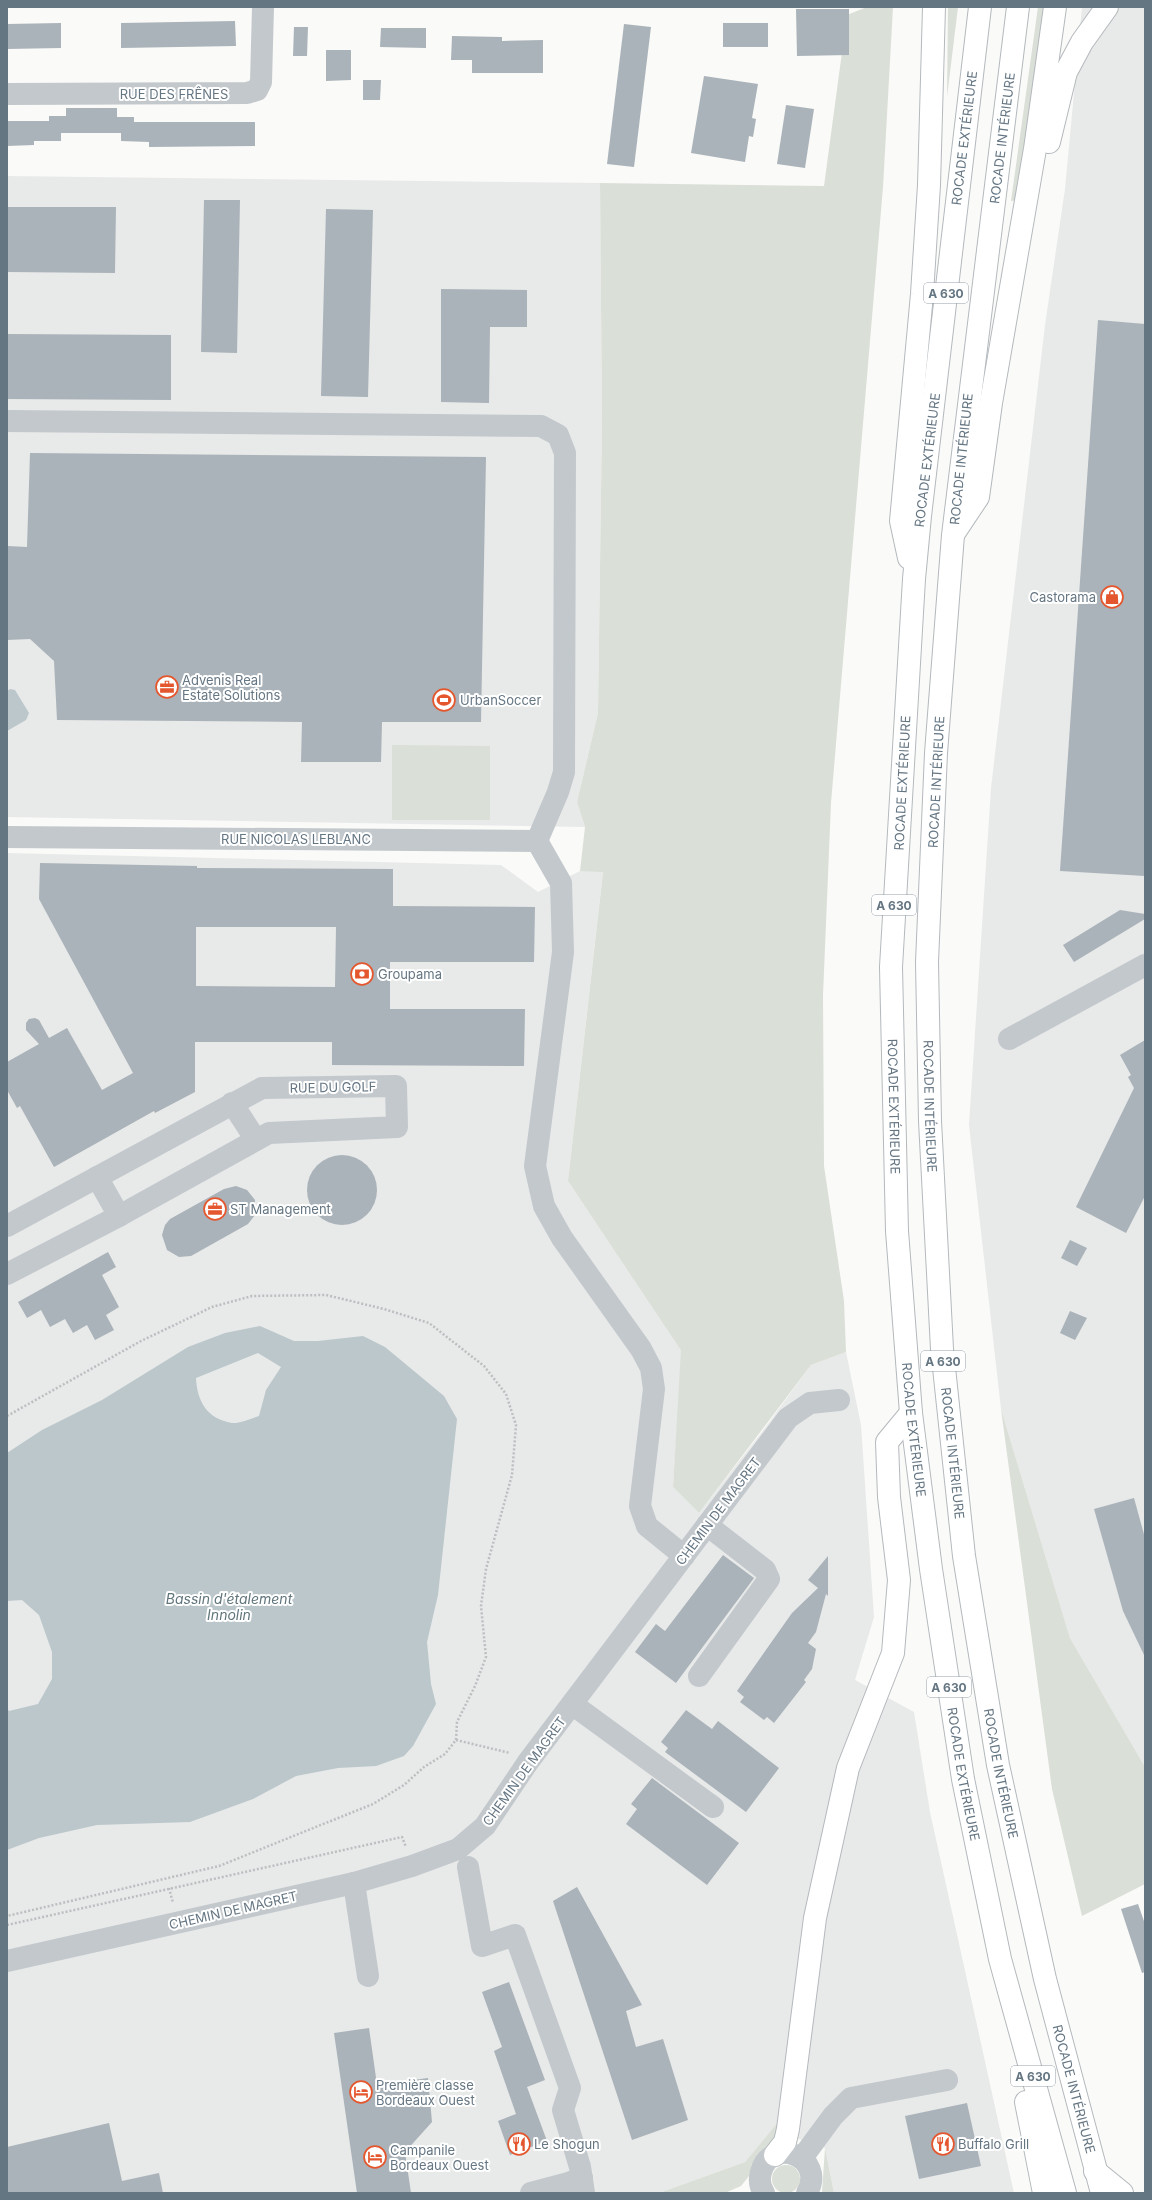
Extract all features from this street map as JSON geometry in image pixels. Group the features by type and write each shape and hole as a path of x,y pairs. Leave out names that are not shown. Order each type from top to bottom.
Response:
{"highway":[{"path":"914,579 901,521 923,286 929,185 934,7"},
{"name":"ROCADE EXTÉRIEURE","path":"980,7 920,516 914,579 891,967 897,1231 911,1413 931,1569 963,1779 1000,1959 1065,2193"},
{"name":"ROCADE INTÉRIEURE","path":"1018,7 953,535 936,753 927,962 930,1121 942,1349 964,1556 998,1765 1045,1979 1102,2193"},
{"path":"953,535 978,498 990,404 1009,303 1036,142 1055,7"},
{"path":"1009,303 1066,72 1082,42 1107,7"},
{"path":"775,2155 785,2142 788,2129 815,1918 848,1768 892,1653 899,1580 889,1497 888,1442 911,1413"},
{"path":"1000,1959 1044,2193"},
{"path":"1095,2171 1122,2193"}],"street":[{"name":"RUE DES FRÊNES","path":"7,94 247,93 257,90 262,82 263,7"},
{"path":"7,421 541,426 558,435 565,453 564,772 558,792 537,841 561,883 563,952 535,1166 544,1206 562,1238 641,1349 651,1368 654,1389 640,1506 647,1526 684,1556"},
{"name":"RUE NICOLAS LEBLANC","path":"7,837 537,841"},
{"path":"1009,1039 1145,965"},
{"name":"RUE DU GOLF","path":"7,1226 262,1088 396,1086 397,1127 269,1132 256,1140"},
{"path":"7,1274 119,1216 256,1140 232,1103"},
{"path":"97,1177 119,1216"},
{"name":"CHEMIN DE MAGRET","path":"7,1961 354,1883 412,1866 458,1849 485,1826 528,1762 788,1418 810,1403 839,1400"},
{"path":"699,1676 769,1580 765,1570 707,1525"},
{"path":"572,1704 713,1807"},
{"path":"468,1867 482,1946 515,1935 570,2088 563,2110 583,2185 565,2184 531,2193"},
{"path":"354,1883 368,1976"},
{"path":"802,2158 833,2116 851,2098 947,2080"},
{"path":"761,2192 760,2174 763,2166 775,2155 789,2153 802,2158 811,2172 812,2180 807,2193"}],"path":[{"path":"7,1416 141,1341 212,1307 252,1296 326,1295 384,1309 429,1323 484,1366 506,1394 516,1425 512,1475 486,1568 481,1606 486,1656 475,1686 457,1722 456,1740 445,1754 424,1767 404,1786 384,1798 254,1853 219,1866 7,1916"},
{"path":"456,1740 514,1754 528,1762"},
{"path":"7,1925 402,1837 412,1866"}],"shaded area":[{"path":"867,7 893,7 883,187 831,803 823,995 824,1166 844,1301 846,1352 811,1365 699,1513 673,1487 681,1350 568,1181 603,872 580,871 585,827 577,802 598,713 602,421 600,183 824,186 847,15"},
{"path":"948,7 958,7 947,97"},
{"path":"1038,7 1045,7 1018,200 1011,201"},
{"path":"1082,7 1145,7 1145,1767 1070,1638 1001,1409 969,1125 991,788 1045,325 1065,189"},
{"path":"7,176 600,183 602,421 598,713 577,802 585,827 7,817"},
{"path":"392,745 490,746 490,820 392,820"},
{"path":"7,853 501,865 538,892 580,871 603,871 568,1181 682,1350 673,1487 699,1513 811,1365 846,1352 861,1425 874,1617 855,1680 914,1712 930,1812 1014,2193 834,2193 825,2148 796,2138 778,2122 745,2162 659,2193 7,2193"},
{"path":"1001,1409 1070,1638 1145,1767 1145,1884 1082,1916 1052,1789"},
{"path":"778,2122 783,2124 773,2145 760,2153 752,2164 749,2176 741,2186 725,2193 659,2193 745,2162"},
{"path":"825,2148 834,2193 822,2193"},
{"path":"786,2165 796,2169 800,2179 796,2189 786,2193 776,2189 772,2179 776,2169"}],"water":[{"path":"10,689 15,690 29,713 26,720 7,731 7,691"},
{"name":"Bassin d'étalement Innolin","path":"260,1326 294,1341 318,1341 363,1336 385,1347 444,1396 457,1419 438,1595 427,1642 431,1684 436,1704 413,1746 404,1756 376,1766 338,1768 296,1776 253,1799 190,1822 97,1825 39,1838 7,1850 7,1708 9,1711 38,1704 52,1679 52,1652 39,1615 22,1600 7,1601 7,1453 42,1430 102,1400 188,1347 225,1333","holes":["258,1353 281,1367 266,1390 259,1416 238,1423 223,1421 210,1413 201,1401 196,1378"]}],"building":[{"path":"796,9 849,9 849,55 797,56"},
{"path":"235,21 236,46 121,48 121,23"},
{"path":"61,23 61,48 7,49 7,24"},
{"path":"723,23 768,23 768,47 723,47"},
{"path":"624,24 651,27 634,167 607,164"},
{"path":"294,27 308,27 307,56 293,56"},
{"path":"381,28 426,28 426,48 380,47"},
{"path":"452,36 502,37 502,41 543,40 543,73 472,73 472,60 451,60"},
{"path":"326,50 351,50 351,80 326,81"},
{"path":"704,76 758,84 752,118 756,119 753,137 749,136 745,162 691,153"},
{"path":"363,80 381,80 380,100 363,100"},
{"path":"786,105 814,109 805,168 777,164"},
{"path":"66,108 117,108 117,117 134,117 134,122 255,122 255,146 149,147 149,142 121,141 121,133 61,133 61,141 34,141 34,145 7,146 7,121 49,121 49,116 66,116"},
{"path":"204,200 240,200 237,353 201,352"},
{"path":"7,207 116,207 115,273 7,272"},
{"path":"326,209 373,210 368,397 321,396"},
{"path":"441,289 527,290 527,327 490,327 489,403 441,402"},
{"name":"Castorama","path":"1098,320 1145,324 1145,876 1060,871"},
{"path":"7,334 171,335 171,400 7,399"},
{"path":"30,453 486,457 481,722 382,722 381,762 301,762 302,722 57,720 54,661 30,639 7,640 7,546 27,547"},
{"path":"40,863 197,866 197,868 393,869 393,906 535,907 534,962 390,962 390,1009 525,1009 524,1066 332,1065 332,1042 195,1042 195,1092 155,1113 154,1111 54,1167 20,1106 17,1108 7,1090 7,1062 39,1044 26,1030 26,1023 29,1019 35,1018 39,1020 49,1038 67,1028 102,1090 133,1073 39,899","holes":["196,927 336,927 335,987 196,986"]},
{"path":"1120,910 1145,914 1145,919 1074,962 1063,945"},
{"path":"1145,1040 1145,1196 1126,1233 1076,1207 1134,1088 1128,1077 1131,1075 1120,1055"},
{"path":"342,1155 361,1161 371,1171 377,1190 371,1209 361,1219 342,1225 323,1219 313,1209 307,1190 313,1171 323,1161"},
{"path":"236,1186 247,1190 255,1200 255,1215 248,1224 191,1256 179,1257 167,1250 162,1235 165,1225 170,1219 224,1189"},
{"path":"1070,1240 1087,1248 1077,1266 1061,1258"},
{"path":"108,1252 116,1267 102,1275 119,1307 106,1315 114,1330 95,1340 87,1325 73,1333 65,1319 50,1327 41,1310 27,1318 18,1302"},
{"path":"1070,1311 1087,1318 1075,1340 1060,1333"},
{"path":"1134,1498 1145,1538 1145,1657 1123,1611 1094,1509"},
{"path":"723,1555 754,1578 676,1683 635,1652 656,1624 665,1631"},
{"path":"828,1556 828,1596 826,1594 816,1632 808,1643 816,1649 812,1669 804,1680 806,1682 774,1723 767,1717 764,1720 740,1702 744,1697 737,1691 792,1613 818,1588 808,1580"},
{"path":"686,1710 712,1729 718,1721 779,1768 746,1812 665,1752 668,1748 661,1742"},
{"path":"652,1778 739,1843 707,1885 626,1824 637,1809 631,1804"},
{"path":"577,1887 642,2005 626,2011 636,2047 663,2039 688,2120 632,2140 553,1901"},
{"path":"1138,1904 1145,1924 1145,1972 1142,1973 1121,1909"},
{"path":"509,1982 545,2080 527,2087 547,2141 510,2155 498,2121 516,2114 494,2051 502,2047 482,1992"},
{"path":"369,2028 377,2085 428,2078 432,2122 405,2152 411,2193 357,2193 334,2033"},
{"name":"Buffalo Grill","path":"967,2103 981,2166 919,2179 905,2116"},
{"path":"109,2123 122,2181 159,2173 163,2193 7,2193 7,2147"}],"place":[{"name":"Castorama","path":"1112,597"},
{"name":"Advenis Real Estate Solutions","path":"167,687"},
{"name":"UrbanSoccer","path":"444,700"},
{"name":"Groupama","path":"362,974"},
{"name":"ST Management","path":"215,1209"},
{"name":"Première classe Bordeaux Ouest","path":"361,2092"},
{"name":"Le Shogun","path":"519,2144"},
{"name":"Buffalo Grill","path":"943,2144"},
{"name":"Campanile Bordeaux Ouest","path":"375,2157"}]}
